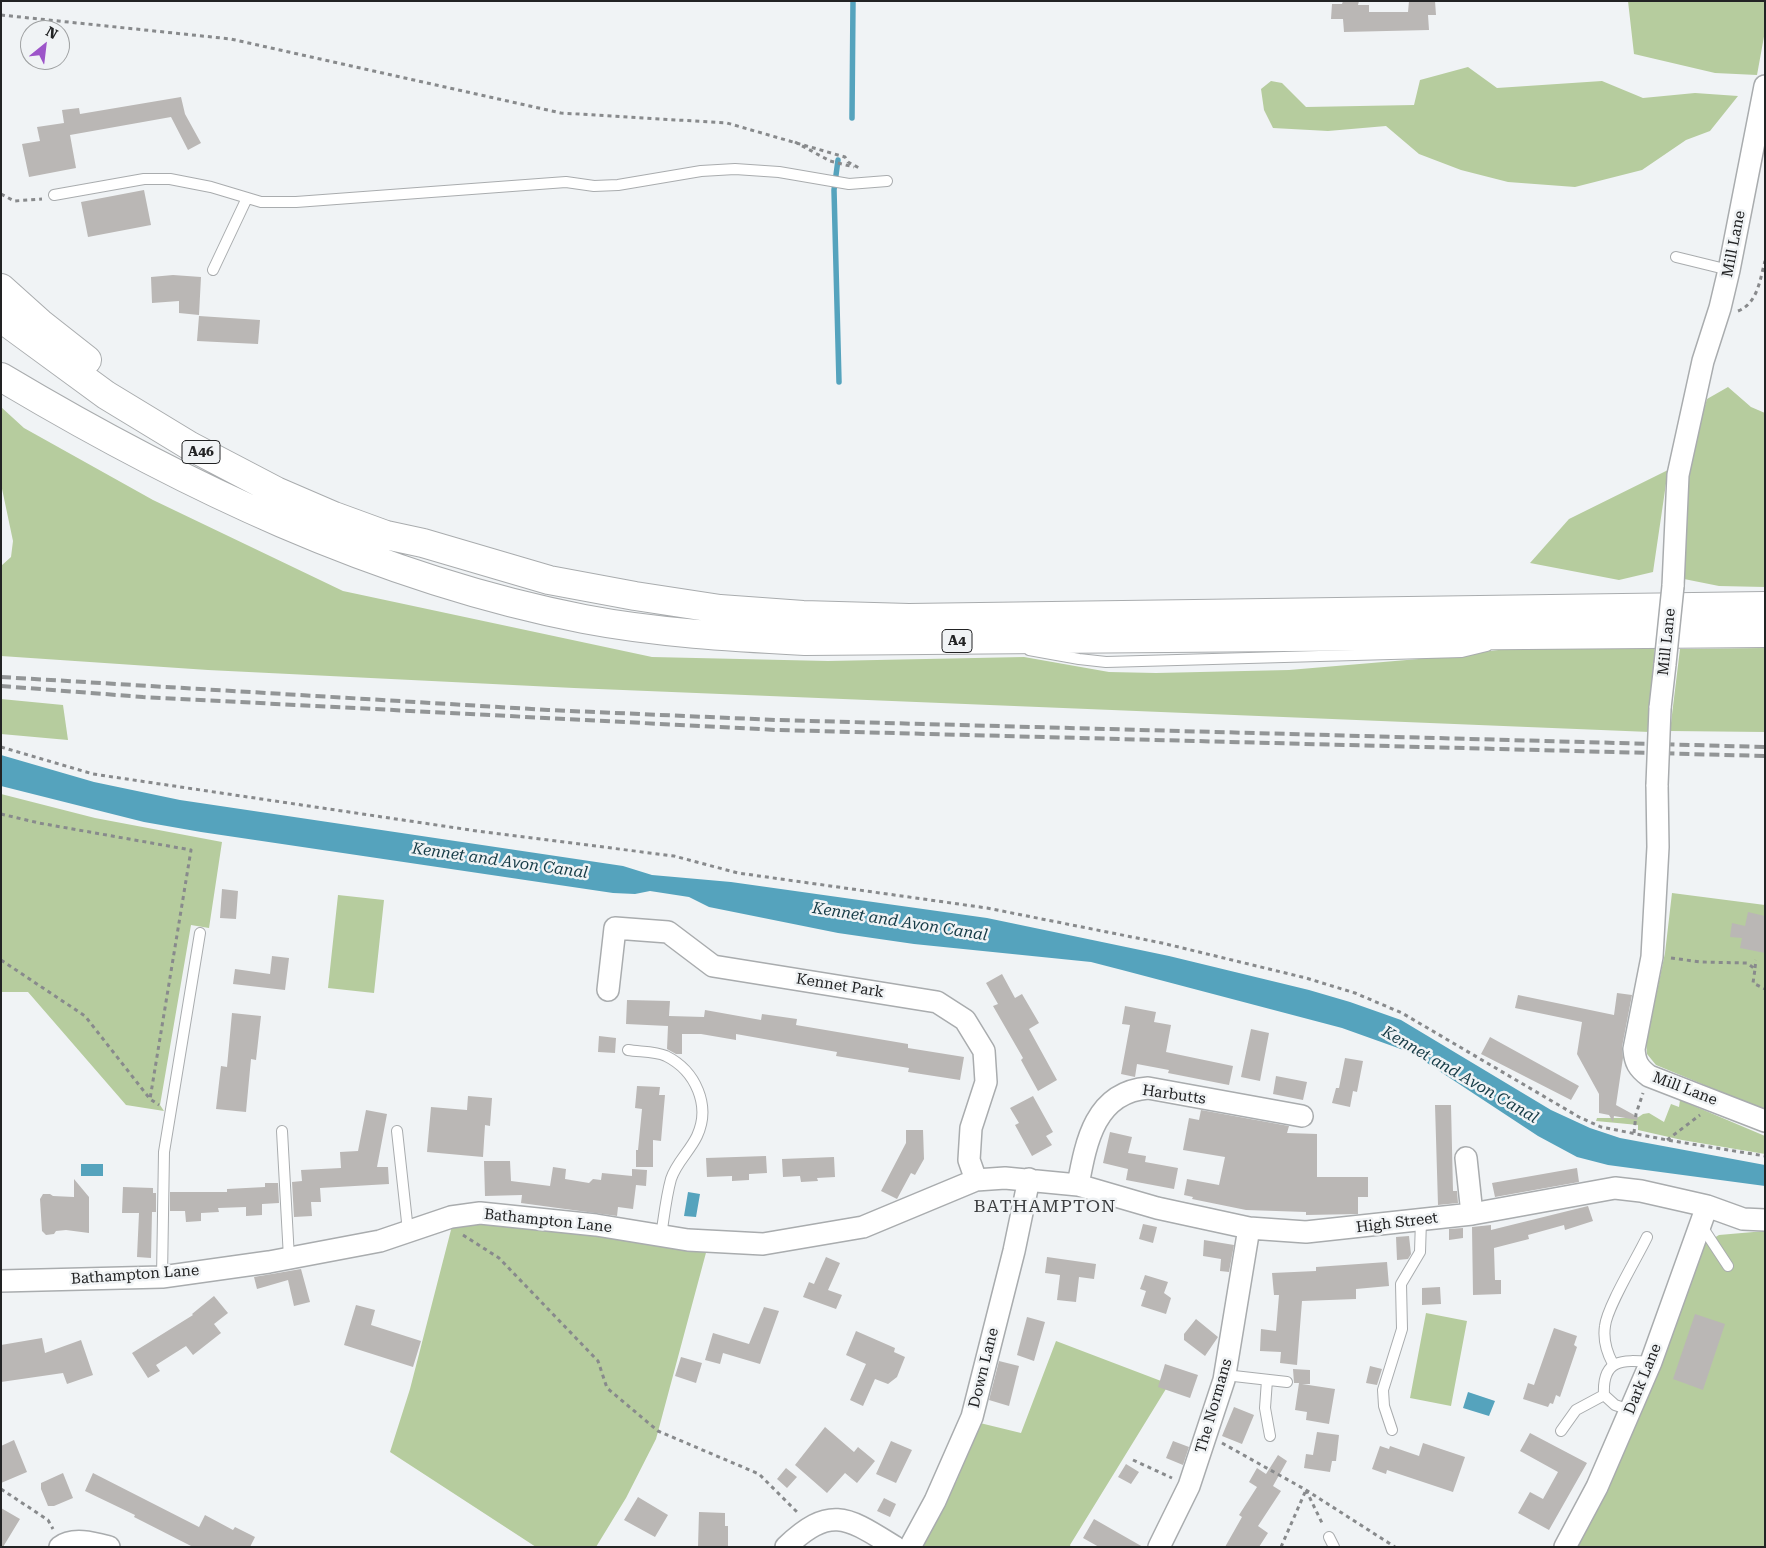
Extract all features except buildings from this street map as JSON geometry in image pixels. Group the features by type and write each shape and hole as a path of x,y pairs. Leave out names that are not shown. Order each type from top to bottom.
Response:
{"highway":[{"path":"1,288 40,323 84,358 189,431 237,459 423,543"},
{"name":"A46","path":"1,318 106,395 190,446 276,490 334,516 386,535 423,543"},
{"name":"A46","path":"1,360 64,404 176,474"},
{"path":"1,378 72,420 176,474"},
{"name":"A4","path":"176,474 233,502 352,554 459,589 583,619 674,632 788,640 986,641 1765,633"},
{"name":"A4","path":"423,543 541,577 578,585 720,609 804,615 909,618 1765,606"}],"street":[{"name":"Mill Lane","path":"1765,86 1729,270 1720,308 1703,360 1678,475 1673,586 1660,708 1658,847 1652,957 1634,1048 1635,1061 1640,1069 1649,1076 1708,1097 1765,1121"},
{"name":"Kennet Park","path":"608,990 615,928 668,932 713,966 937,1002 965,1020 984,1051 986,1082 971,1128 970,1160 976,1180"},
{"name":"Harbutts","path":"1078,1186 1084,1148 1096,1120 1115,1098 1132,1090 1148,1088 1302,1116"},
{"path":"1466,1158 1472,1214"},
{"name":"Bathampton Lane","path":"1,1281 162,1277 289,1258 380,1241 451,1217 480,1213 596,1224 688,1240 763,1244 862,1228 976,1180 1029,1179"},
{"name":"High Street","path":"1029,1179 1078,1186 1157,1208 1249,1228 1306,1232 1472,1214 1615,1188 1641,1191 1704,1215 1765,1220"},
{"name":"Down Lane","path":"910,1547 935,1501 972,1417 1014,1251 1029,1179"},
{"name":"Dark Lane","path":"1565,1547 1597,1487 1651,1362 1704,1215"},
{"name":"The Normans","path":"1159,1547 1189,1486 1225,1376 1249,1228"},
{"path":"786,1547 811,1526 828,1519 854,1522 895,1547"},
{"path":"61,1545 89,1541 109,1547"}],"lane":[{"path":"54,195 144,179 170,179 211,187 261,202 296,202 566,182 594,186 618,185 701,172 735,169 779,172 849,184 887,180"},
{"path":"213,270 247,198"},
{"path":"1676,257 1729,270"},
{"path":"162,1277 164,1152 200,933"},
{"path":"628,1050 664,1056 690,1075 700,1091 702,1104 701,1124 696,1137 672,1178 661,1236"},
{"path":"282,1131 289,1258"},
{"path":"397,1131 408,1232"},
{"path":"1704,1215 1728,1266"},
{"path":"1392,1430 1384,1406 1383,1390 1402,1329 1401,1284 1420,1252 1421,1220"},
{"path":"1613,1364 1608,1354 1605,1339 1607,1318 1648,1237"},
{"path":"1604,1395 1608,1370 1613,1364 1622,1360 1651,1362"},
{"path":"1225,1376 1287,1382"},
{"path":"1266,1380 1265,1408 1270,1436"},
{"path":"1604,1395 1615,1405 1630,1410"},
{"path":"1561,1431 1576,1410 1604,1395"},
{"path":"1329,1537 1334,1547"}],"path":[{"path":"1,15 231,39 561,113 727,122 791,139 846,157 848,162 858,168"},
{"path":"791,139 807,150 830,161 858,168 887,180"},
{"path":"1,194 14,201 50,198 54,195"},
{"path":"1720,308 1732,311 1747,307 1757,292 1765,261"},
{"path":"1,747 93,774 458,828 674,856 738,874 987,908 1162,943 1306,978 1355,993 1425,1025 1589,1122 1601,1127 1765,1156"},
{"path":"1,814 39,823 191,850 150,1099"},
{"path":"1652,957 1701,962 1748,963 1755,969"},
{"path":"1,960 85,1016 150,1099 170,1111"},
{"path":"1756,960 1753,983 1765,989"},
{"path":"1667,1140 1697,1118 1708,1097"},
{"path":"1634,1132 1636,1114"},
{"path":"457,1231 499,1258 598,1361 607,1388 658,1431 759,1474 811,1526"},
{"path":"1207,1435 1306,1490 1395,1547"},
{"path":"1134,1460 1189,1486"},
{"path":"1,1489 48,1520 61,1545"},
{"path":"1306,1490 1329,1537"},
{"path":"1280,1547 1306,1490"}],"green space":[{"path":"1628,1 1765,1 1765,31 1757,75 1715,73 1634,54"},
{"path":"1468,67 1497,88 1602,81 1643,98 1695,93 1738,96 1710,131 1686,140 1642,170 1575,187 1508,182 1461,170 1419,154 1386,126 1328,131 1273,128 1264,110 1261,89 1271,81 1282,83 1306,107 1414,105 1420,80"},
{"path":"1728,387 1751,407 1765,413 1765,587 1719,586 1679,578 1685,471 1707,399"},
{"path":"1,407 24,428 153,500 343,591 652,657 828,661 1024,657 1109,672 1156,673 1289,670 1442,657 1554,643 1655,644 1650,732 574,688 208,670 1,656 1,566 11,557 13,541 1,484"},
{"path":"1668,470 1653,572 1619,580 1530,563 1569,519"},
{"path":"1765,648 1765,732 1670,731 1680,649"},
{"path":"1,699 63,705 68,740 1,734"},
{"path":"1,794 95,818 222,842 209,928 191,925 160,1105 164,1111 126,1105 28,992 1,992"},
{"path":"1672,893 1765,905 1765,1110 1656,1065 1647,1054 1646,1043 1665,953"},
{"path":"338,895 384,900 374,993 328,988"},
{"path":"1680,1100 1765,1136 1765,1154 1682,1140 1638,1130 1638,1125 1596,1121 1597,1118 1637,1118 1649,1113 1664,1122 1671,1104 1679,1107"},
{"path":"493,1221 707,1249 656,1439 626,1498 596,1547 536,1547 390,1452 410,1389 452,1226"},
{"path":"1765,1231 1765,1547 1573,1547 1694,1250 1719,1235"},
{"path":"1426,1313 1467,1321 1451,1406 1410,1398"},
{"path":"1056,1341 1169,1384 1070,1545 1071,1547 922,1547 957,1480 980,1423 1021,1433"}],"water":[{"name":"Kennet and Avon Canal","path":"1,755 94,782 180,800 623,866 652,875 731,882 987,918 1169,956 1309,990 1401,1020 1551,1110 1590,1128 1620,1138 1765,1165 1765,1186 1608,1165 1577,1157 1538,1136 1412,1053 1342,1028 1091,962 914,944 838,933 709,907 689,897 650,891 635,894 613,893 144,822 1,786"},
{"path":"81,1164 103,1164 103,1176 81,1176"},
{"path":"688,1192 700,1194 696,1217 684,1216"},
{"path":"1468,1392 1495,1401 1489,1416 1463,1408"}],"waterway":[{"path":"852,118 853,1"},
{"path":"838,160 834,190 839,382"}],"railway":[{"path":"1,677 548,710 777,720 1765,747"},
{"path":"1,686 143,697 777,730 1765,756"}],"district":[{"name":"BATHAMPTON","path":"1045,1207"}]}
